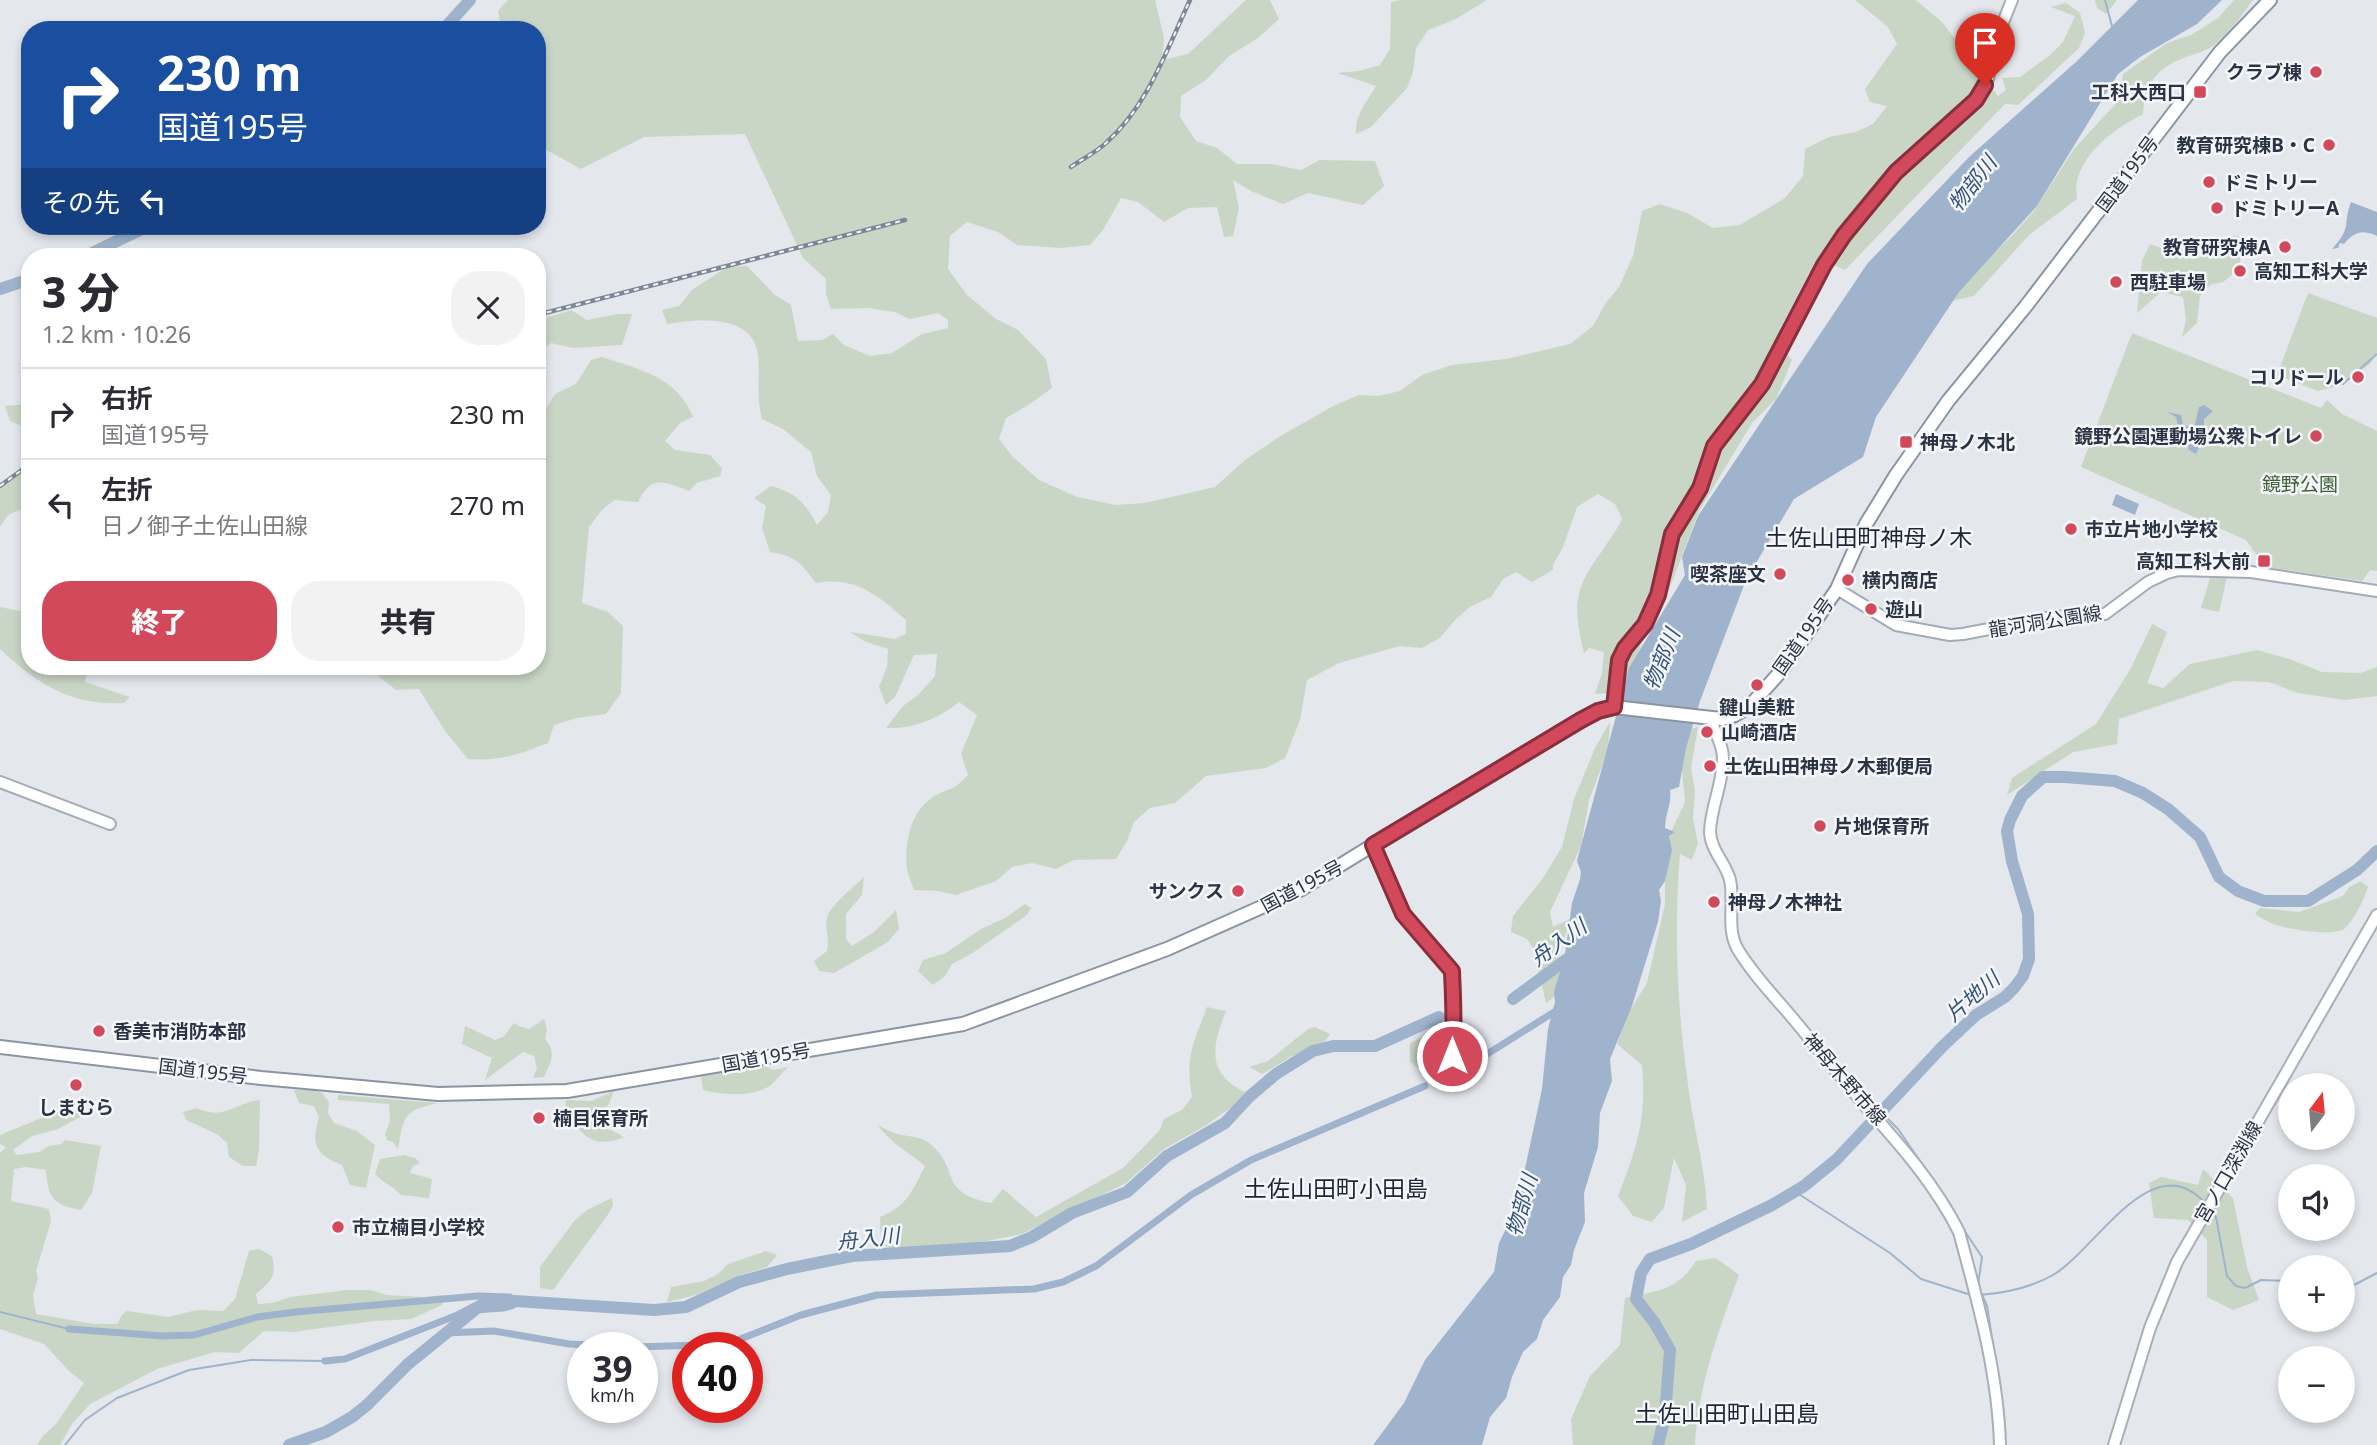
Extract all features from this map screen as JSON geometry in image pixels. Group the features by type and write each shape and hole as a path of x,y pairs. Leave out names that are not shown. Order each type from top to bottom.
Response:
{"highway":[{"name":"国道195号","path":"0,1047 379,1091 438,1094 566,1091 963,1024 1167,949 1300,890 1598,711 1618,707 1722,719 1735,715 1750,706 1782,670 1837,589 1866,524 1896,475 1948,401 2034,295 2220,52 2270,0"}],"main road":[{"path":"1618,707 1619,660 1625,648 1645,624 1658,595 1672,534 1700,488 1714,446 1762,384 1824,265 1851,225 1896,172 1976,100 1988,79 1996,40 2012,0"},
{"name":"龍河洞公園線","path":"1837,589 1896,625 1950,635 2052,617 2105,614 2148,582 2179,570 2251,572 2377,591"},
{"name":"神母木野市線","path":"1708,717 1723,755 1710,836 1728,872 1732,892 1731,917 1737,947 1915,1163 1953,1220 1959,1232 1984,1325 1996,1395 2000,1445"},
{"path":"0,782 110,824"},
{"name":"宮ノ口深渕線","path":"2114,1445 2165,1287 2204,1213 2377,915"}],"street":[{"path":"1373,845 1403,914 1452,971 1454,1033 1449,1062"}],"green space":[{"path":"508,0 1155,0 1164,38 1162,60 1188,54 1246,0 1270,0 1279,19 1258,38 1229,56 1206,80 1181,96 1180,117 1196,141 1217,148 1237,164 1271,164 1301,170 1320,160 1375,161 1384,186 1363,205 1308,193 1283,204 1251,191 1233,180 1239,208 1233,236 1224,237 1217,207 1188,208 1164,222 1138,202 1121,198 1103,230 1090,245 1061,248 1017,245 998,232 967,222 950,236 948,269 967,295 996,319 1018,330 1046,359 1052,388 1006,418 999,439 1012,456 1039,480 1077,497 1116,505 1145,503 1215,487 1245,460 1279,437 1333,406 1359,395 1378,396 1400,391 1422,375 1452,365 1506,359 1570,344 1593,326 1605,304 1619,287 1633,256 1642,211 1660,204 1687,213 1713,228 1740,225 1785,198 1803,176 1805,149 1829,137 1856,132 1873,124 1887,106 1870,102 1865,89 1897,44 1888,27 1855,0 1916,0 1943,23 1998,96 2006,90 2002,78 2020,77 2063,42 2075,16 2051,7 2066,3 2080,13 2085,33 2079,48 2018,105 2005,104 1845,270 1827,262 1809,273 1780,329 1781,347 1792,360 1776,399 1752,423 1699,511 1662,608 1649,625 1641,644 1628,692 1595,694 1602,673 1604,652 1589,648 1584,653 1578,623 1578,599 1585,577 1622,519 1615,504 1598,494 1577,507 1553,570 1532,582 1516,572 1503,579 1491,597 1471,606 1440,638 1422,648 1400,646 1339,663 1307,680 1300,720 1285,758 1266,768 1206,776 1175,803 1150,808 1134,822 1116,859 1074,860 1056,869 1032,863 1012,867 996,881 956,895 914,890 907,869 908,837 915,817 927,801 956,786 968,775 961,754 977,715 959,702 925,722 907,727 886,728 903,706 918,695 935,676 937,654 914,655 895,697 886,705 879,687 887,667 888,649 866,642 850,632 895,639 906,634 906,620 876,595 843,582 816,583 797,561 770,552 762,528 766,506 754,498 771,486 787,492 804,505 817,525 828,512 831,495 817,476 811,452 783,429 762,419 758,355 754,341 735,325 722,322 667,324 662,310 679,306 692,290 727,267 747,266 775,295 791,305 798,341 822,340 833,334 844,345 870,356 892,353 922,334 948,328 948,320 938,313 910,319 895,312 868,308 831,309 826,294 826,279 803,258 745,134 644,137 581,169 546,150 546,21 500,21 498,11"},
{"path":"1487,0 1454,20 1428,30 1416,48 1413,72 1407,88 1371,127 1356,134 1359,115 1376,86 1337,73 1380,65 1390,49 1391,2"},
{"path":"2095,0 2117,0 2106,14 2097,8"},
{"path":"2234,0 2253,0 2230,30 2214,45 2161,70 2150,84 2143,114 2102,141 2086,160 2076,184 2077,199 2029,235 1974,296 1952,301 1961,284 2010,238 2034,211 2074,149 2120,99 2123,74 2167,43 2191,35 2218,18"},
{"path":"2239,236 2243,249 2238,270 2223,282 2210,285 2200,296 2197,323 2182,337 2186,320 2183,297 2161,292 2137,313 2142,261 2150,244 2192,259 2201,257 2217,240"},
{"path":"2308,293 2377,318 2377,352 2370,364 2341,385 2318,391 2277,375"},
{"path":"571,310 587,320 632,314 622,345 573,348 551,343 546,347 546,318"},
{"name":"鏡野公園","path":"2132,333 2321,408 2327,400 2342,414 2377,431 2377,571 2370,570 2362,581 2265,567 2246,540 2081,467"},
{"path":"602,357 643,371 678,392 693,417 680,423 665,441 675,450 710,455 722,468 720,476 697,483 689,491 665,483 653,484 638,502 614,500 589,527 582,603 608,612 623,626 621,693 606,714 554,725 548,743 527,751 499,758 468,759 445,731 419,689 396,690 377,675 546,675 546,409 555,394 576,384 591,360"},
{"path":"21,405 21,426 10,421 5,406"},
{"path":"21,468 21,510 8,515 0,527 0,486 12,479"},
{"path":"2212,571 2228,572 2219,612 2201,608"},
{"path":"0,607 20,611 21,667 0,649"},
{"path":"2152,624 2167,632 2147,683 2163,688 2190,664 2257,650 2322,672 2361,673 2377,667 2377,696 2345,700 2298,693 2269,682 2233,681 2119,719 2117,744 2073,752 2007,795 2012,778 2096,724 2131,668"},
{"path":"31,675 87,675 85,682 130,697 124,703 88,701"},
{"path":"1610,722 1608,751 1589,800 1581,846 1550,912 1553,927 1570,919 1560,954 1558,994 1546,1003 1533,948 1527,939 1511,932 1513,916 1543,878 1562,847 1574,799 1595,748"},
{"path":"1698,727 1691,768 1695,791 1693,819 1698,843 1692,860 1680,854 1677,938 1684,1049 1707,1209 1682,1222 1686,1185 1674,1158 1664,1208 1652,1222 1633,1216 1618,1196 1639,1132 1643,1084 1642,1065 1617,1044 1627,1015 1647,983 1665,904 1665,866 1670,834 1685,802 1681,760 1689,729"},
{"path":"864,877 862,895 846,914 846,939 852,946 874,932 896,910 899,929 888,942 834,973 819,971 814,961 827,951 826,921 829,913"},
{"path":"2361,881 2368,887 2364,898 2351,920 2339,931 2315,932 2290,928 2272,924 2255,914 2260,908 2299,912 2343,896 2349,887"},
{"path":"1025,904 1031,908 1027,915 952,964 945,976 933,985 918,971 923,960 946,953"},
{"path":"1207,1007 1226,1011 1218,1036 1216,1058 1224,1076 1245,1092 1233,1106 1205,1126 1164,1149 1126,1183 1022,1234 962,1246 887,1248 881,1238 880,1217 903,1203 925,1166 895,1143 878,1125 893,1133 929,1143 939,1153 956,1186 963,1193 991,1203 1003,1189 1036,1217 1123,1168 1159,1131 1164,1119 1182,1110 1192,1097 1190,1060"},
{"path":"544,1019 547,1029 545,1039 552,1053 544,1077 533,1078 537,1068 534,1056 523,1052 485,1080 492,1058 462,1044 465,1026 495,1040 504,1036 514,1023 529,1029"},
{"path":"1315,1027 1330,1034 1319,1046 1293,1056 1262,1074 1249,1067 1268,1061 1308,1029"},
{"path":"1435,1031 1440,1059 1431,1065 1416,1067 1410,1061 1410,1043"},
{"path":"762,1064 773,1070 788,1067 771,1085 761,1090 727,1094 703,1090 701,1074"},
{"path":"294,1090 315,1090 322,1093 329,1102 328,1113 334,1123 357,1131 375,1145 366,1188 350,1185 342,1165 326,1157 317,1147 315,1135 319,1117 314,1106 299,1103"},
{"path":"614,1091 609,1104 600,1114 601,1128 624,1137 604,1142 589,1138 565,1111 566,1100 591,1101"},
{"path":"338,1095 438,1103 418,1109 407,1116 398,1149 393,1142 387,1140 385,1134 390,1121 389,1104 338,1100"},
{"path":"260,1100 256,1166 243,1166 229,1157 227,1143 217,1134 186,1120 183,1112 197,1108 206,1112 222,1112"},
{"path":"82,1110 82,1116 58,1129 32,1136 13,1150 17,1155 39,1152 65,1140 101,1146 92,1193 81,1210 64,1206 54,1199 48,1187 46,1170 26,1167 14,1169 11,1201 49,1209 51,1221 36,1271 38,1278 33,1296 36,1314 93,1324 117,1324 127,1311 168,1317 197,1310 223,1311 235,1299 249,1251 259,1249 272,1256 274,1269 269,1282 256,1294 258,1304 347,1290 371,1290 386,1295 445,1295 442,1305 411,1319 293,1332 264,1331 239,1353 215,1352 157,1369 90,1404 72,1424 60,1445 37,1445 56,1424 84,1383 44,1344 0,1329 0,1153 6,1147 0,1144 0,1135 51,1114 72,1114"},
{"path":"404,1155 415,1158 420,1163 413,1166 410,1173 432,1179 429,1198 401,1195 375,1174 380,1159"},
{"path":"2203,1169 2233,1198 2247,1267 2259,1300 2233,1310 2207,1297 2207,1240 2188,1220 2154,1218 2149,1183 2161,1177 2198,1185"},
{"path":"612,1198 613,1206 607,1216 553,1290 540,1288 540,1267 575,1220 587,1210"},
{"path":"766,1251 777,1255 767,1267 696,1295 667,1302 671,1287 704,1281 718,1274 728,1264"},
{"path":"1716,1258 1739,1275 1705,1380 1695,1445 1573,1445 1571,1419 1590,1376 1620,1345 1625,1298 1665,1288 1681,1279 1696,1261"}],"water":[{"name":"物部川","path":"2138,0 2222,0 2197,24 2140,57 2118,74 2037,206 1959,292 1876,417 1863,457 1794,499 1746,580 1700,701 1686,748 1679,787 1670,790 1665,828 1675,832 1669,836 1672,850 1665,881 1659,890 1661,901 1658,922 1632,1006 1610,1059 1612,1081 1600,1113 1598,1147 1584,1193 1585,1222 1571,1265 1563,1277 1560,1297 1543,1320 1537,1339 1523,1352 1506,1398 1490,1417 1482,1445 1373,1445 1404,1403 1425,1360 1494,1272 1499,1243 1517,1206 1542,1089 1548,1029 1555,1002 1554,992 1565,954 1572,903 1580,879 1581,872 1577,861 1582,842 1629,668 1685,575 1682,557 1698,516 1867,264 1969,157 2077,61"},
{"path":"2351,202 2377,212 2377,236 2359,233 2344,244 2340,243 2338,248 2332,249 2345,230"},
{"path":"2204,405 2213,411 2204,419 2204,428 2196,431 2194,435 2202,442 2196,454 2189,450 2186,439 2162,448 2167,436 2174,433 2178,427 2176,417 2167,412 2181,415 2183,424 2188,426 2195,424 2199,407"},
{"path":"2116,494 2139,504 2135,515 2112,505"}],"waterway":[{"path":"451,21 470,0"},
{"path":"2105,0 2112,26"},
{"path":"103,248 129,235"},
{"path":"0,289 21,282"},
{"path":"2343,384 2377,354"},
{"name":"片地川","path":"1658,1445 1665,1416 1670,1350 1654,1322 1636,1299 1641,1273 1650,1259 1691,1244 1772,1205 1804,1186 1836,1160 1943,1046 1976,1015 2005,997 2014,988 2023,976 2029,959 2028,914 2012,861 2007,831 2022,796 2043,777 2115,781 2143,793 2168,809 2200,837 2219,877 2238,891 2264,901 2308,901 2357,870 2377,851"},
{"name":"舟入川","path":"1513,999 1574,954"},
{"path":"1484,1056 1559,1009"},
{"name":"舟入川","path":"289,1445 326,1432 352,1417 408,1364 477,1308 507,1305 515,1301 654,1310 686,1307 739,1282 852,1256 1010,1246 1032,1237 1072,1213 1127,1192 1167,1156 1225,1123 1249,1097 1276,1074 1313,1051 1333,1046 1375,1046 1439,1017"},
{"path":"445,1333 494,1331 569,1344 632,1347 705,1345 738,1340 801,1315 877,1295 1034,1289 1063,1282 1096,1266 1191,1195 1251,1160 1425,1086"},
{"path":"1881,1112 1898,1129 1931,1177"},
{"path":"1980,1295 2018,1289 2053,1275 2069,1263 2125,1208 2145,1194 2165,1186 2185,1188 2205,1203"},
{"path":"1794,1191 1890,1253 1921,1279 1971,1295"},
{"path":"2211,1210 2216,1217 2227,1276 2236,1286 2245,1288 2261,1280 2278,1281"},
{"path":"1960,1224 1982,1257 1978,1285"},
{"path":"2355,1284 2377,1273"},
{"path":"1980,1290 1987,1306 1999,1383"},
{"path":"69,1329 163,1336 194,1335 257,1317 296,1312 478,1296 510,1297 515,1301"},
{"path":"325,1361 345,1359 455,1316 482,1302 501,1301"},
{"path":"0,1312 69,1329"},
{"path":"65,1445 85,1420 117,1398 189,1370 251,1360 325,1361"}],"railway":[{"path":"1071,167 1103,146 1134,111 1155,76 1190,0"},
{"path":"546,313 905,220"},
{"path":"0,486 21,471"}],"place":[{"name":"クラブ棟","path":"2316,72"},
{"name":"工科大西口","path":"2200,92"},
{"name":"教育研究棟B・C","path":"2329,145"},
{"name":"ドミトリー","path":"2209,182"},
{"name":"ドミトリーA","path":"2217,208"},
{"name":"教育研究棟A","path":"2285,247"},
{"name":"高知工科大学","path":"2240,271"},
{"name":"西駐車場","path":"2116,282"},
{"name":"コリドール","path":"2358,377"},
{"name":"鏡野公園運動場公衆トイレ","path":"2316,436"},
{"name":"神母ノ木北","path":"1906,442"},
{"name":"市立片地小学校","path":"2071,529"},
{"name":"高知工科大前","path":"2264,561"},
{"name":"喫茶座文","path":"1780,574"},
{"name":"横内商店","path":"1848,580"},
{"name":"遊山","path":"1871,609"},
{"name":"鍵山美粧","path":"1757,685"},
{"name":"山崎酒店","path":"1707,732"},
{"name":"土佐山田神母ノ木郵便局","path":"1710,766"},
{"name":"片地保育所","path":"1820,826"},
{"name":"サンクス","path":"1238,891"},
{"name":"神母ノ木神社","path":"1714,902"},
{"name":"香美市消防本部","path":"99,1031"},
{"name":"しまむら","path":"76,1085"},
{"name":"楠目保育所","path":"539,1118"},
{"name":"市立楠目小学校","path":"338,1227"}],"district":[{"name":"土佐山田町神母ノ木","path":"1869,537"},
{"name":"土佐山田町小田島","path":"1336,1188"},
{"name":"土佐山田町山田島","path":"1727,1413"}],"route":[{"path":"1452,1056 1452,971 1403,914 1373,845 1581,720 1598,711 1614,707 1619,660 1625,648 1645,624 1658,595 1672,534 1700,488 1714,446 1762,384 1824,265 1844,235 1896,172 1956,120 1976,100 1985,85"}]}
